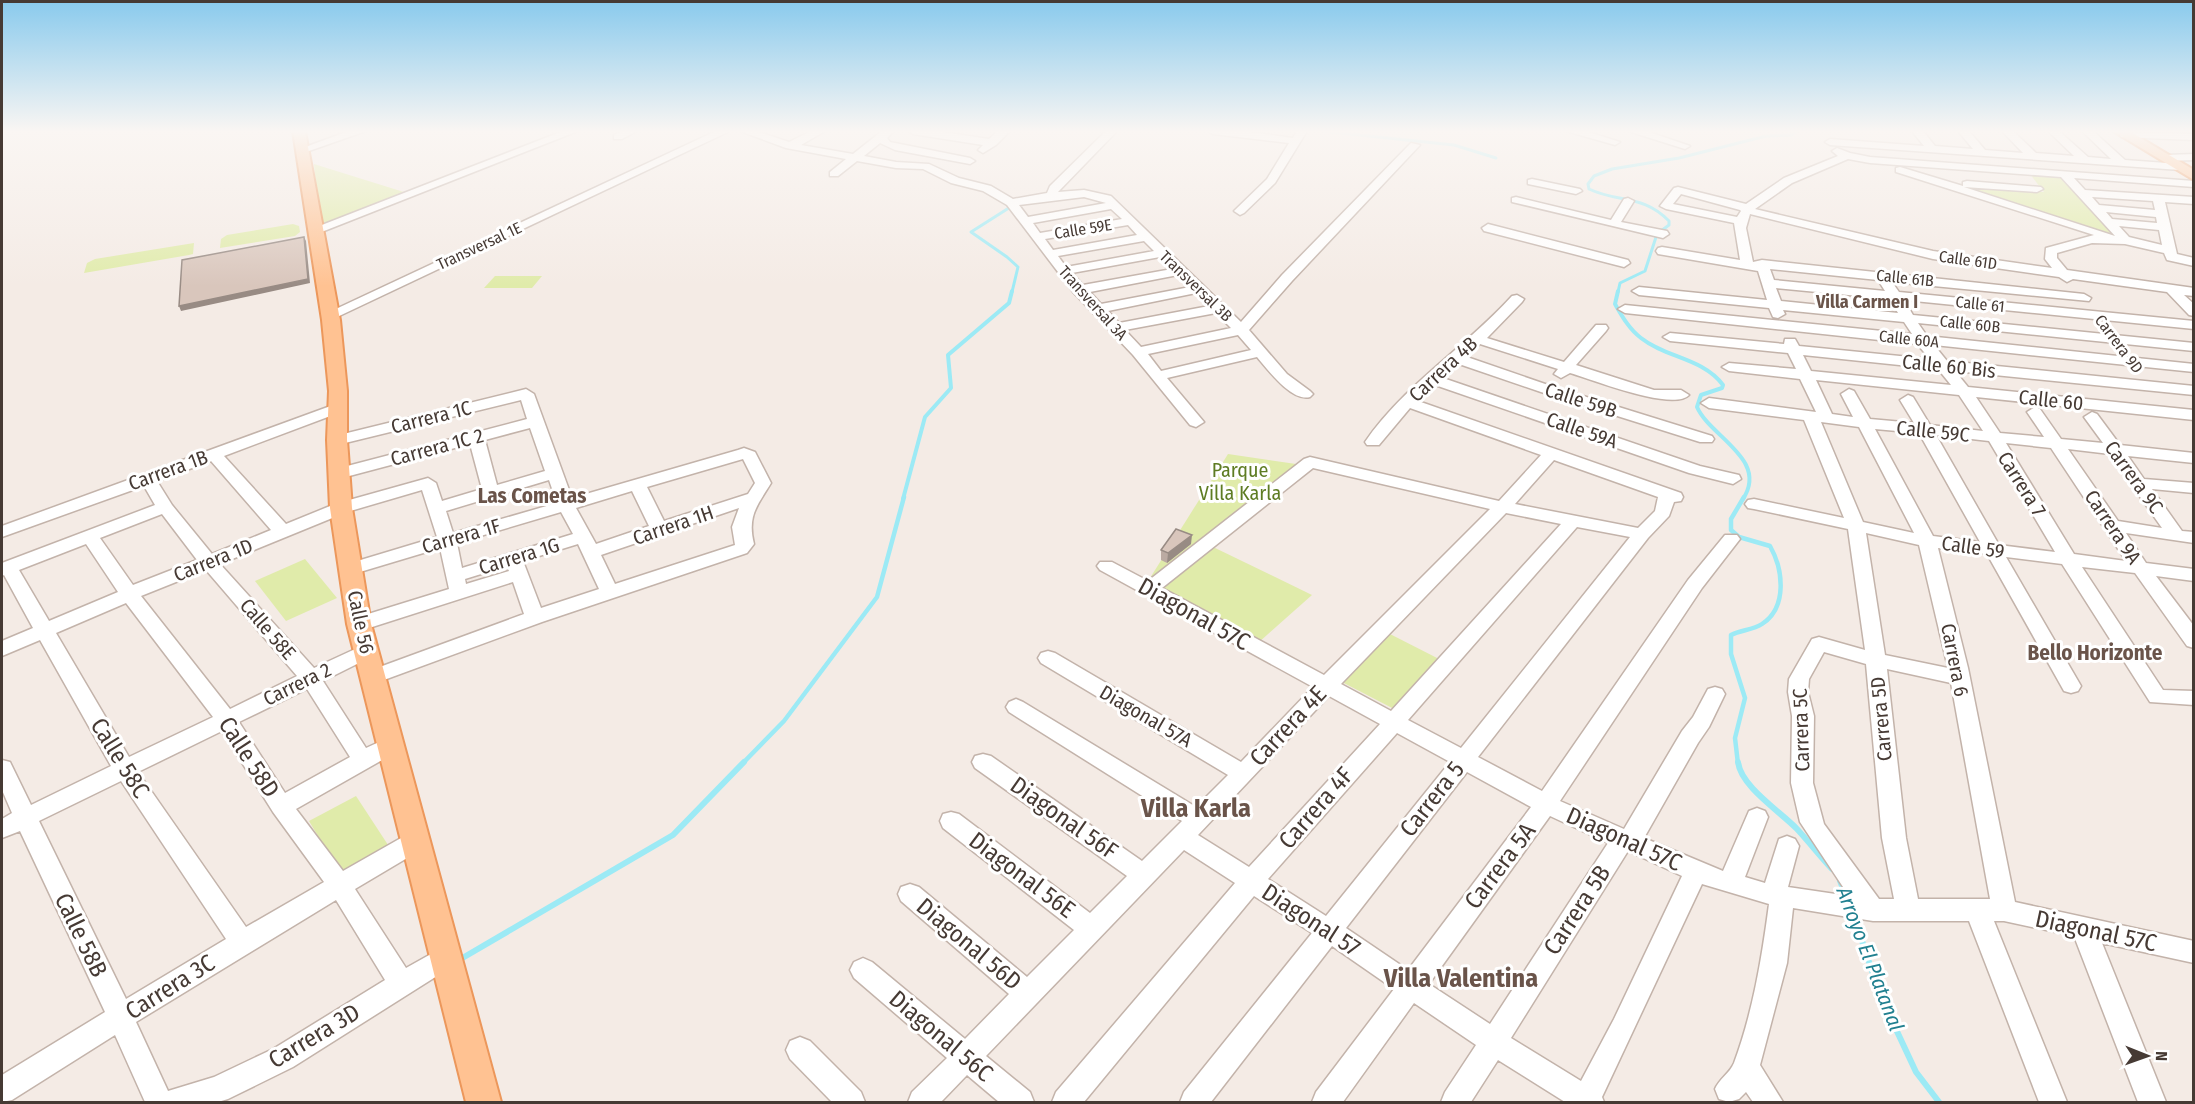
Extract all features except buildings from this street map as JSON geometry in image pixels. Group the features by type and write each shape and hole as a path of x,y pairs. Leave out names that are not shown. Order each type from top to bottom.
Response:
{"main road":[{"name":"Calle 56","path":"308,183 330,315 336,369 338,474 341,507 359,624 484,1102"}],"street":[{"path":"315,230 439,183"},
{"name":"Transversal 1E","path":"330,315 616,183"},
{"name":"Transversal 3A","path":"966,183 987,188 1011,203 1048,254 1138,352 1196,422"},
{"path":"1055,197 1052,191 1060,183"},
{"path":"1240,211 1269,183"},
{"path":"1138,352 1241,330 1378,183"},
{"path":"1535,183 1576,191 1556,209"},
{"path":"1745,213 1678,190 1666,206 1745,213 1782,183"},
{"path":"1943,183 2193,262"},
{"path":"1957,183 2037,189 2031,183"},
{"path":"2073,183 2109,222 2120,239"},
{"path":"2083,192 2193,201"},
{"name":"Transversal 3B","path":"1011,203 1080,194 1096,194 1107,198 1241,330 1282,377 1305,394"},
{"path":"2158,198 2171,254"},
{"path":"1516,200 1658,233"},
{"path":"1614,224 1628,201"},
{"path":"1025,221 1114,205"},
{"path":"2096,208 2162,214"},
{"path":"1745,213 1746,265"},
{"name":"Calle 61D","path":"1745,213 1933,255 2193,292"},
{"name":"Calle 59E","path":"1036,237 1131,221"},
{"path":"2109,222 2166,227"},
{"path":"1488,228 1624,263"},
{"path":"1048,254 1145,237"},
{"name":"Carrera 9D","path":"2120,239 2091,239 2050,251 2051,259 2175,413"},
{"name":"Calle 61B","path":"1662,251 1746,265 1882,276 2084,298"},
{"path":"1063,271 1162,253"},
{"path":"1762,266 1782,326 1806,375 1819,418"},
{"path":"1079,290 1180,271"},
{"name":"Carrera 7","path":"1882,276 1922,340 1964,390 2157,697 2193,698"},
{"name":"Calle 61","path":"1767,284 2193,325"},
{"path":"1097,309 1198,289"},
{"path":"2171,289 2193,312"},
{"name":"Calle 60B","path":"1640,291 2193,347"},
{"name":"Carrera 4B","path":"1373,442 1382,428 1407,402 1457,358 1517,298"},
{"path":"1115,328 1218,308"},
{"name":"Calle 60A","path":"1625,309 2193,368"},
{"path":"1503,434 1528,411 1601,328"},
{"name":"Calle 60 Bis","path":"1670,337 2193,391"},
{"path":"1477,339 1653,394 1681,395"},
{"path":"1157,376 1262,352"},
{"name":"Calle 59B","path":"1457,358 1706,440"},
{"name":"Calle 60","path":"1729,367 2193,415"},
{"name":"Calle 59A","path":"1431,379 1695,470 1732,479"},
{"name":"Carrera 1C","path":"337,440 526,394 536,422"},
{"name":"Carrera 6","path":"1849,394 1927,541 1934,563 1959,678 1991,911 2053,1102"},
{"path":"1908,400 2072,686"},
{"path":"1407,402 1552,452"},
{"name":"Calle 59C","path":"1709,403 1819,418 2193,458"},
{"name":"Carrera 1B","path":"2,532 336,409"},
{"name":"Carrera 9A","path":"2035,412 2141,569 2193,641"},
{"name":"Carrera 9C","path":"2092,417 2138,483 2185,537"},
{"name":"Carrera 5D","path":"1819,418 1856,526 1876,660 1894,838 1908,911"},
{"path":"536,422 566,505 609,592"},
{"name":"Carrera 1C 2","path":"338,474 536,422"},
{"path":"476,437 490,492"},
{"name":"Carrera 5","path":"1194,1102 1463,759 1642,534 1663,512 1671,495 1552,452"},
{"name":"Carrera 4E","path":"922,1102 1530,479 1552,452"},
{"path":"213,453 282,531"},
{"name":"Carrera 1F","path":"350,569 744,453 749,455 763,483 754,497"},
{"path":"1149,589 1310,462 1502,507 1642,534"},
{"path":"458,584 436,508 553,474"},
{"path":"147,477 165,507 209,562"},
{"name":"Carrera 1D","path":"2,649 341,507 428,483 436,508"},
{"path":"2138,483 2193,488"},
{"path":"637,484 660,530"},
{"path":"373,677 535,617 741,549 745,544 741,527 744,512 754,497"},
{"name":"Carrera 1H","path":"587,544 660,530 754,497"},
{"name":"Calle 59","path":"1754,504 1927,541 2193,575"},
{"path":"5,568 165,507"},
{"name":"Carrera 4F","path":"1066,1102 1251,882 1574,520"},
{"path":"2112,526 2185,537"},
{"name":"Calle 58D","path":"90,536 129,594 226,719 281,806 340,886 401,983"},
{"name":"Carrera 5A","path":"1326,1102 1546,804 1695,584 1731,539"},
{"name":"Carrera 1G","path":"516,566 587,544"},
{"name":"Calle 58E","path":"209,562 310,677 362,759"},
{"path":"359,624 458,584 516,566 535,617"},
{"name":"Diagonal 57C","path":"1106,566 1546,804 1696,872 1730,884 1778,896 1857,907 1908,911 1991,911 2193,952"},
{"name":"Calle 58C","path":"5,568 125,770 242,942"},
{"name":"Carrera 5C","path":"1857,907 1811,822 1802,783 1803,716 1798,692 1799,679 1819,644 1876,660 1959,678"},
{"name":"Carrera 2","path":"2,829 366,651"},
{"name":"Diagonal 57A","path":"1048,658 1243,773"},
{"name":"Carrera 5B","path":"1455,1102 1492,1041 1626,841 1702,721 1715,694"},
{"name":"Diagonal 57","path":"1016,707 1190,829 1251,882 1328,930 1587,1102"},
{"path":"281,806 390,745"},
{"name":"Diagonal 56F","path":"983,762 1144,875"},
{"name":"Calle 58B","path":"2,768 159,1102"},
{"path":"1730,884 1757,817"},
{"name":"Diagonal 56E","path":"951,821 1092,929"},
{"name":"Carrera 3C","path":"2,1090 242,942 416,842"},
{"path":"1769,1102 1738,1078 1774,963 1778,896 1787,846"},
{"path":"1587,1102 1696,872"},
{"name":"Diagonal 56D","path":"910,894 1028,994"},
{"path":"2084,929 2152,1102"},
{"name":"Carrera 3D","path":"176,1102 218,1089 283,1058 447,956"},
{"name":"Diagonal 56C","path":"863,970 1020,1102"},
{"path":"800,1050 851,1102"}],"green space":[{"path":"316,183 373,183 407,193 320,227"},
{"path":"2037,183 2068,183 2123,239 1951,184 2044,192"},
{"path":"293,224 299,226 300,232 295,236 220,248 221,239 227,235"},
{"path":"194,243 193,254 84,273 87,263 95,259"},
{"path":"495,276 542,276 532,288 484,288"},
{"name":"Parque Villa Karla","path":"1228,454 1303,465 1157,577 1150,578"},
{"path":"1211,546 1312,595 1258,643 1158,586"},
{"path":"305,559 337,598 286,621 255,581"},
{"path":"1388,633 1441,660 1396,710 1340,681"},
{"path":"356,796 392,851 343,878 309,821"}],"waterway":[{"name":"Arroyo El Platanal","path":"1589,183 1589,189 1650,207 1669,221 1669,225 1657,234 1645,271 1620,283 1618,292"},
{"path":"1012,206 971,232 1018,267 1012,292"},
{"path":"903,499 925,417 951,388 948,355 1009,303 1012,291"},
{"name":"Arroyo El Platanal","path":"1618,291 1615,304 1637,334 1651,345 1705,369 1723,385 1722,388 1701,395 1697,407 1704,418 1743,460 1749,472 1749,485 1743,498"},
{"path":"742,764 784,721 877,597 904,497"},
{"name":"Arroyo El Platanal","path":"1738,764 1735,738 1745,698 1731,654 1731,635 1758,626 1770,617 1776,608 1781,587 1778,566 1770,546 1739,537 1731,530 1731,519 1743,498"},
{"path":"459,960 673,835 744,762"},
{"name":"Arroyo El Platanal","path":"1738,762 1746,781 1797,829 1832,869"},
{"name":"Arroyo El Platanal","path":"1840,881 1848,901"},
{"name":"Arroyo El Platanal","path":"1853,914 1880,995 1916,1072 1939,1102"}],"district":[{"name":"Villa Carmen I","path":"1867,302"},
{"name":"Las Cometas","path":"532,496"},
{"name":"Bello Horizonte","path":"2095,653"},
{"name":"Villa Karla","path":"1196,808"},
{"name":"Villa Valentina","path":"1461,978"}]}
